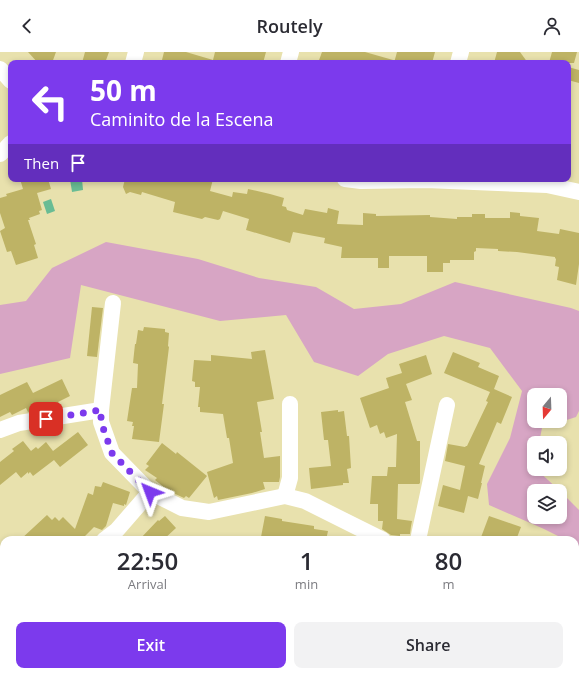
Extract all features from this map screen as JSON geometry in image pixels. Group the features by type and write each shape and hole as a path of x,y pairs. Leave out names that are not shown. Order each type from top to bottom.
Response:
{"street":[{"path":"0,69 8,78"},
{"path":"0,154 8,146"},
{"path":"499,182 547,184 579,192"},
{"path":"113,303 101,410 101,422 112,453 150,492 182,508 209,512 285,496 305,500 375,536"},
{"path":"285,496 290,478 290,404"},
{"path":"419,536 447,406"},
{"path":"0,430 19,423 101,410"},
{"path":"109,536 117,530 150,492"}],"shaded area":[{"path":"70,182 82,182 83,190 72,192"},
{"path":"51,199 55,211 47,214 43,202"},
{"path":"106,242 198,259 259,278 316,287 354,309 401,304 455,282 579,311 579,411 576,417 567,420 567,388 527,388 527,428 542,428 540,436 527,436 527,476 544,476 552,484 527,484 527,522 489,505 487,484 510,438 522,391 490,348 444,336 388,354 358,376 314,362 286,315 220,321 81,285 70,358 0,374 0,305 26,301 52,268"},
{"path":"567,498 579,510 579,536 558,536 533,524 567,524"}],"building":[{"path":"28,52 56,52 53,60 35,60"},
{"path":"85,52 109,52 106,60 83,60"},
{"path":"164,52 186,52 213,60 162,60"},
{"path":"215,52 266,52 264,60 213,60"},
{"path":"322,52 365,52 393,60 319,60"},
{"path":"397,52 435,52 433,60 395,60"},
{"path":"497,52 520,52 526,60 495,60"},
{"path":"552,52 577,52 574,63 571,63 571,60 550,60"},
{"path":"571,68 579,70 579,83 571,81"},
{"path":"21,182 49,182 51,189 37,193 42,210 39,211 40,214 29,218 30,220 28,220 36,244 34,245 38,258 16,265 11,251 7,252 0,231 5,228 0,213 0,198 7,196 6,194 23,189"},
{"path":"124,182 212,182 210,191 232,197 233,192 247,194 248,189 284,198 282,206 286,207 287,210 303,215 305,209 327,213 328,208 339,211 337,224 363,225 363,213 376,214 376,216 430,215 430,217 457,219 457,217 472,217 472,214 485,214 485,218 510,218 510,212 520,213 520,216 539,218 537,231 559,234 560,229 579,233 579,264 576,285 557,280 559,267 555,266 555,257 498,251 498,249 476,248 476,251 474,252 474,260 450,260 450,263 443,263 443,272 427,272 427,256 389,256 389,268 378,268 378,258 341,258 342,247 324,243 325,238 293,232 290,243 246,230 249,219 223,211 220,219 218,220 205,217 202,219 173,212 175,202 142,192 141,195 130,192 126,194 123,187"},
{"path":"92,307 103,308 97,357 87,356"},
{"path":"144,327 165,329 165,332 169,333 169,347 162,404 164,404 159,442 132,439 134,426 132,426 133,422 127,421 132,388 137,388 138,364 133,363 135,344 138,330 143,331"},
{"path":"265,350 274,399 257,402 262,432 260,432 264,458 280,456 279,482 263,482 265,489 218,500 217,496 214,498 207,472 233,463 229,438 227,438 223,414 200,412 200,407 198,407 200,387 195,387 195,382 192,381 194,360 211,361 211,355 252,359 251,352"},
{"path":"453,352 480,363 478,367 499,376 494,389 512,397 501,424 497,422 479,464 485,466 478,499 468,496 464,513 438,506 443,485 460,490 465,466 445,461 448,444 465,447 467,446 488,402 486,401 490,392 444,373"},
{"path":"426,355 432,374 406,384 412,400 405,402 417,441 420,441 420,483 398,484 397,519 412,521 410,534 400,534 400,536 391,535 382,529 383,521 378,521 378,504 370,504 372,476 387,476 388,467 396,467 397,434 386,438 384,432 380,434 377,425 370,428 360,398 389,388 386,378 402,373 399,364"},
{"path":"62,379 70,396 58,402 59,404 51,408 38,410 37,408 28,412 26,408 12,415 10,412 0,417 0,395 27,382 33,393"},
{"path":"338,410 338,412 344,411 347,436 349,436 351,468 347,469 349,483 311,489 309,468 331,466 328,440 324,440 321,412"},
{"path":"78,432 88,445 60,467 54,460 33,476 30,472 28,474 28,472 21,478 16,472 0,485 0,462 14,451 12,449 23,441 31,451 36,447 38,449 46,442 53,451"},
{"path":"162,443 176,454 177,452 207,476 189,498 186,496 184,498 169,491 155,480 157,478 145,470 149,466 146,464"},
{"path":"103,482 130,492 126,505 124,504 124,506 113,503 106,526 102,530 94,527 85,536 24,536 47,515 52,520 55,517 59,521 63,517 75,529 88,493 93,495 95,486 101,487"},
{"path":"165,516 176,528 167,536 143,536 158,520 159,521"},
{"path":"265,516 282,519 282,521 314,526 314,529 328,531 327,536 261,536"},
{"path":"489,516 521,527 518,536 482,536"}],"route":[{"path":"46,419 101,410 101,422 112,453 150,492"}]}
